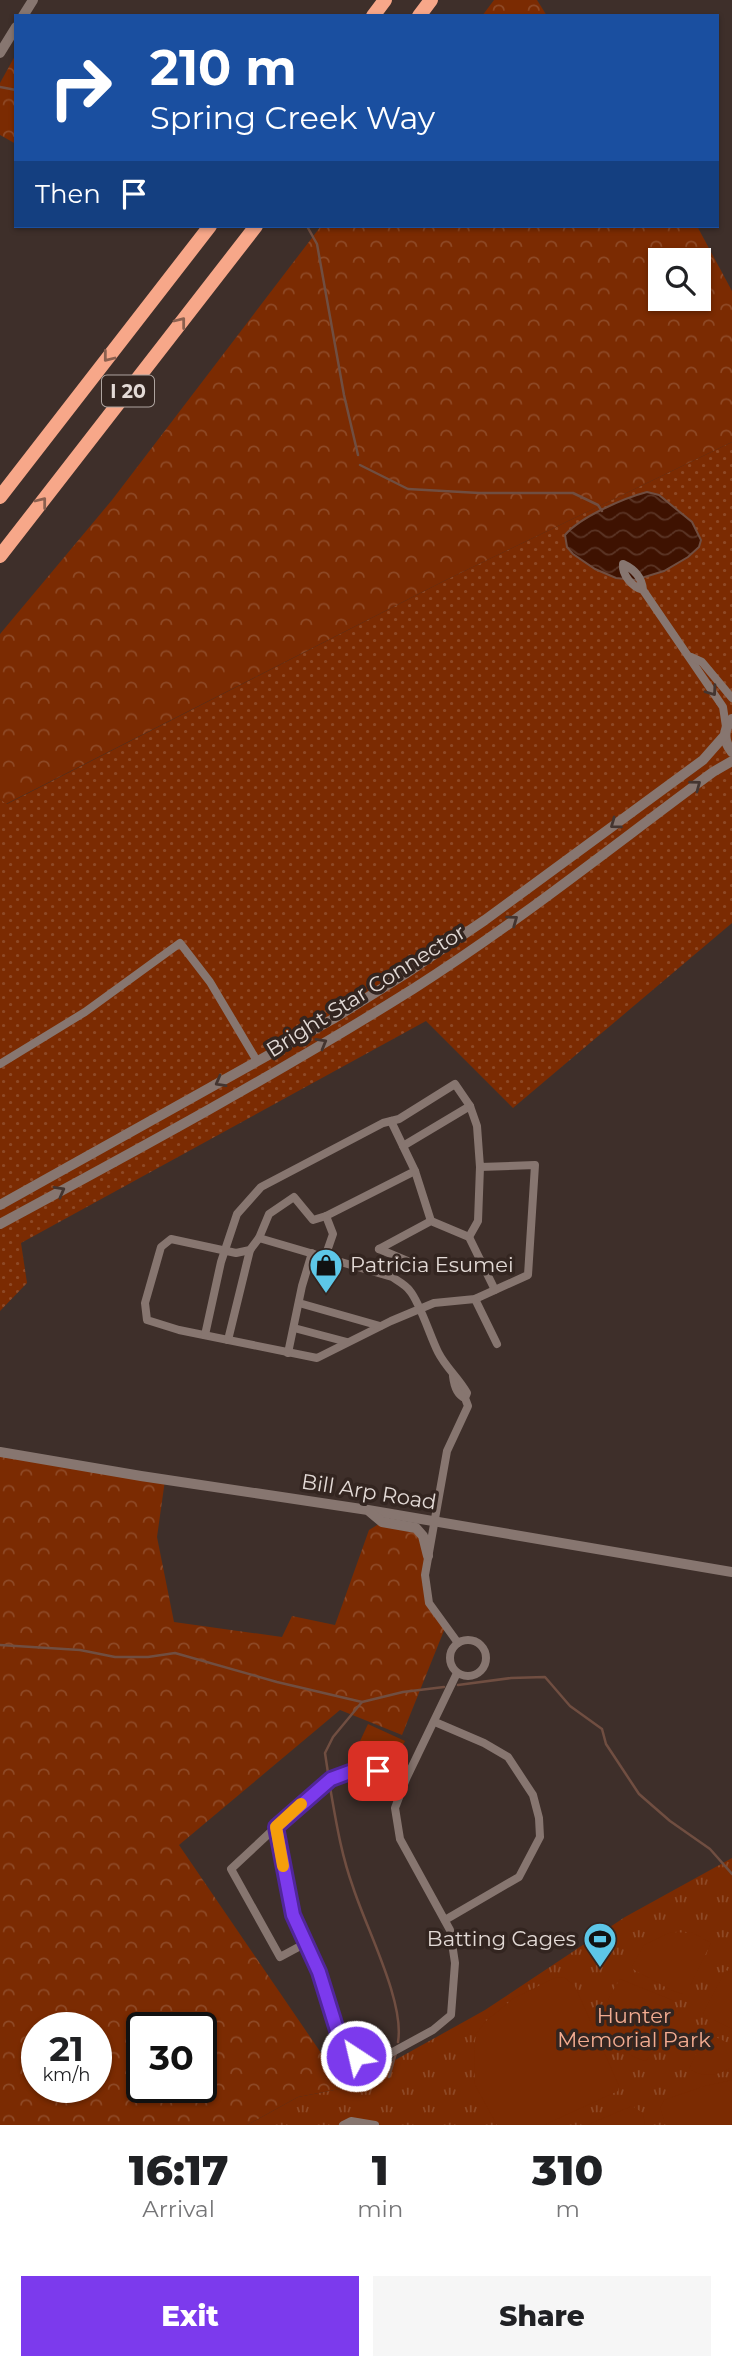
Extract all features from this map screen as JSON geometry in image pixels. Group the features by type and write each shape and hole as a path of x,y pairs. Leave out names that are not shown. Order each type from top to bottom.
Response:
{"highway":[{"name":"I 20","path":"0,496 208,228"},
{"name":"I 20","path":"0,556 254,228"}],"street":[{"path":"0,53 14,30"},
{"path":"616,556 635,572 642,582 643,590 723,706 728,727 726,743 732,752"},
{"path":"691,657 702,662 732,698"},
{"name":"Bright Star Connector","path":"0,1205 333,1018 456,940 703,760 728,727"},
{"name":"Bright Star Connector","path":"0,1224 264,1077 413,988 494,933 713,772 732,761"},
{"path":"0,1064 85,1012 180,943 210,982 257,1061"},
{"path":"205,1335 225,1250 237,1214 261,1187 383,1123 399,1119 455,1084 470,1106 477,1126 480,1167 478,1221 469,1237"},
{"path":"403,1146 470,1106"},
{"path":"391,1121 415,1171 431,1221 469,1237 495,1290"},
{"path":"250,1250 236,1253 171,1239 161,1247 145,1303 147,1320 317,1358 380,1326 434,1303 475,1299 528,1275 535,1165 480,1167"},
{"path":"228,1340 250,1250 259,1238 269,1214 294,1197 313,1220 415,1171"},
{"path":"325,1257 333,1234 326,1216"},
{"path":"416,1265 379,1249 431,1221"},
{"path":"259,1238 392,1277 410,1290 438,1352 453,1377 456,1389 460,1396 465,1398 467,1406 447,1451 425,1574 429,1603 458,1643"},
{"path":"288,1353 312,1254"},
{"path":"475,1299 497,1344"},
{"path":"299,1303 380,1326"},
{"path":"294,1328 347,1342"},
{"name":"Bill Arp Road","path":"3,1450 141,1476 368,1510 732,1572"},
{"path":"368,1510 382,1522 416,1528 423,1536 428,1556"},
{"path":"472,1640 486,1653 482,1669 464,1676 457,1673 450,1660 451,1652 458,1643 472,1640"},
{"path":"276,1827 293,1915 319,1972 341,2043 356,2056 375,2058 433,2030 451,2015 455,1963 450,1930 400,1839 395,1808 406,1779 457,1673"},
{"path":"435,1721 508,1757 533,1795 539,1818 540,1837 519,1877 444,1920"},
{"path":"306,1943 280,1957 230,1869 331,1779 350,1772 378,1771 406,1779"},
{"path":"344,2125 351,2121 375,2125"}],"green space":[{"path":"494,0 537,0 546,14 484,14"},
{"path":"14,58 14,143 0,135 0,83"},
{"path":"319,228 698,228 709,248 648,248 648,311 711,311 711,252 732,291 732,442 448,579 6,804 0,799 0,634 112,500"},
{"path":"732,442 732,923 513,1108 426,1021 21,1243 27,1283 0,1311 0,799 7,804 448,579"},
{"path":"0,1452 165,1480 157,1537 174,1622 282,1637 292,1616 335,1625 369,1530 382,1522 416,1528 423,1536 429,1603 445,1628 402,1735 340,1710 179,1845 345,2088 298,2097 247,2125 0,2125"},
{"path":"368,1724 405,1741 398,1755 393,1757 360,1741"},
{"name":"Hunter Memorial Park","path":"732,1858 732,2125 247,2125 298,2097 345,2088 485,2010 625,1917"},
{"path":"671,1932 693,1933 711,1943 691,1984 682,1994 631,1968 644,1945"},
{"path":"726,1970 732,1973 732,2029 707,2019 703,2013"},
{"path":"557,1977 565,1978 575,1986 619,2086 618,2091 544,2125 497,2125 475,2085 476,2034 486,2021 514,1998"},
{"path":"620,1979 672,2000 675,2006 673,2022 646,2061 622,2049 611,2036 608,2027 607,2005"},
{"path":"710,2034 732,2045 732,2067 716,2074 705,2075 689,2069 705,2036"},
{"path":"732,2080 732,2125 666,2125 660,2108 664,2100"},
{"path":"632,2106 643,2113 645,2125 587,2125"}],"water":[{"path":"647,492 659,495 692,522 701,540 699,547 688,557 664,571 635,580 616,578 595,569 567,547 565,535 572,528 615,503"}],"waterway":[{"path":"0,87 14,90"},
{"path":"308,228 317,244 344,395 358,455"},
{"path":"360,465 408,489 479,493 573,493 598,505 602,511"},
{"path":"0,1645 80,1650 115,1657 148,1657 175,1653 277,1682 362,1702 403,1692 444,1687"},
{"path":"458,1685 511,1678 545,1677 570,1706 602,1729 606,1744 639,1794 670,1821 710,1849 732,1874"},
{"path":"328,1773 325,1753 333,1737 362,1702"},
{"path":"330,1787 349,1875 396,2007 398,2042"},
{"path":"389,2077 396,2053"}],"slow traffic":[{"path":"283,1866 276,1827 301,1804"}],"place":[{"name":"Patricia Esumei","path":"326,1295"},
{"name":"Batting Cages","path":"600,1969"}],"route":[{"path":"356,2056 341,2043 319,1972 293,1915 276,1827 331,1779 350,1772 378,1771"}]}
